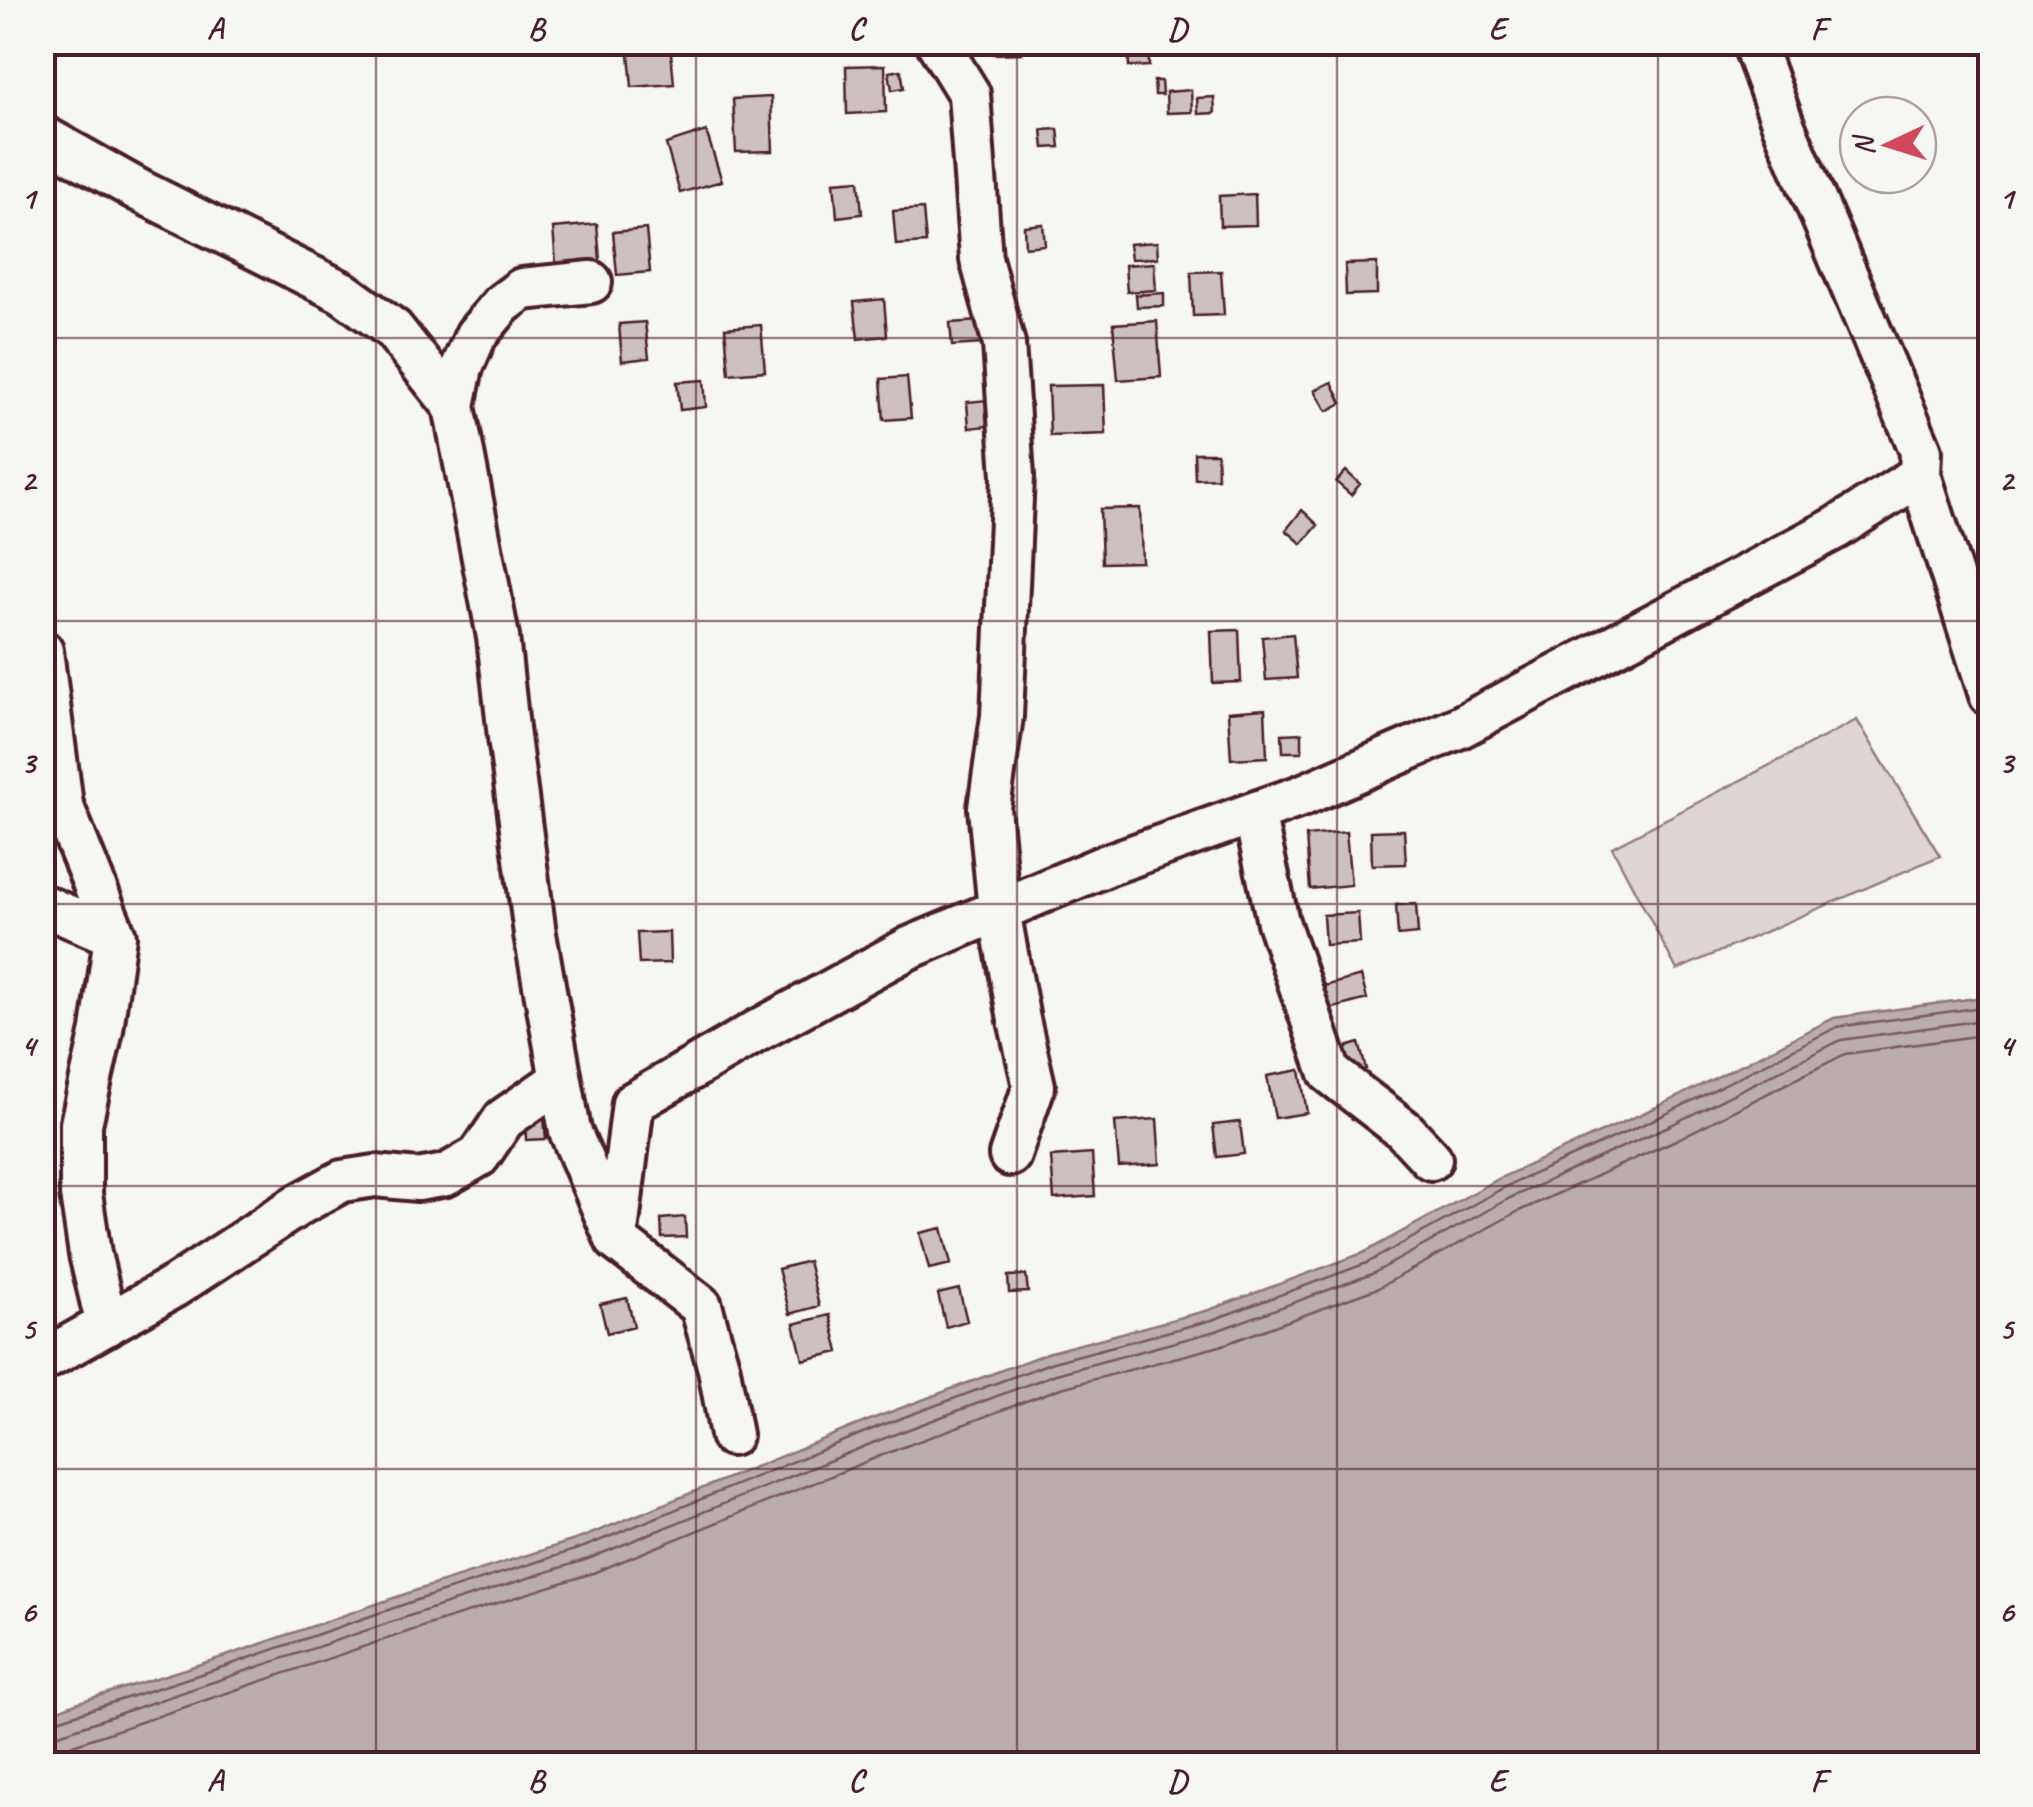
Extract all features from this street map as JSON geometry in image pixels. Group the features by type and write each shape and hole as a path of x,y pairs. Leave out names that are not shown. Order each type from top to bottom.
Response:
{"street":[{"path":"938,42 969,94 982,259 1006,363 1012,513 1002,716 989,808 999,910 1034,1086 1010,1155"},
{"path":"1753,42 1783,124 1921,450 1920,475 1990,695"},
{"path":"42,136 140,191 342,292 394,330 454,406"},
{"path":"591,282 522,289 502,304 476,335 462,367 454,406 498,637 535,934 570,1131 616,1240 700,1306 731,1435"},
{"path":"616,1240 633,1103 757,1030 909,948 1107,865 1300,796 1460,727 1836,528 1920,475"},
{"path":"42,651 62,806 115,936 102,1030 82,1124 81,1194 107,1325"},
{"path":"1254,812 1278,922 1330,1073 1404,1130 1430,1160"},
{"path":"42,905 115,936"},
{"path":"42,1361 175,1286 342,1181 375,1176 418,1180 446,1175 479,1156 504,1119 560,1080"}],"shaded area":[{"path":"1857,720 1940,856 1677,970 1612,847"}],"water":[{"path":"1990,996 1990,1764 43,1764 43,1716 581,1538 877,1417 1050,1352 1209,1310 1363,1253 1500,1178 1661,1105 1834,1018"}],"building":[{"path":"628,42 670,42 674,84 632,87"},
{"path":"993,42 1020,42 1021,53 994,54"},
{"path":"1148,45 1149,66 1129,67 1128,46"},
{"path":"885,65 886,112 847,114 846,66"},
{"path":"901,70 904,88 892,90 889,72"},
{"path":"1154,81 1161,81 1162,95 1155,95"},
{"path":"1191,90 1192,112 1167,113 1166,92"},
{"path":"771,97 773,151 736,152 733,99"},
{"path":"1214,97 1215,113 1198,114 1197,98"},
{"path":"1058,129 1060,147 1044,148 1042,130"},
{"path":"706,131 722,181 680,193 666,144"},
{"path":"859,180 862,214 837,217 834,182"},
{"path":"1255,194 1256,225 1220,226 1219,196"},
{"path":"923,209 926,243 896,245 893,211"},
{"path":"597,224 601,272 557,276 553,228"},
{"path":"1043,224 1045,245 1025,247 1024,226"},
{"path":"646,229 650,272 617,275 613,232"},
{"path":"1157,242 1158,258 1131,259 1129,244"},
{"path":"1154,263 1156,290 1127,292 1125,265"},
{"path":"1377,263 1377,294 1346,295 1345,264"},
{"path":"1221,271 1224,315 1193,316 1191,272"},
{"path":"1164,293 1164,306 1137,307 1136,295"},
{"path":"884,299 887,336 858,339 854,302"},
{"path":"980,321 982,344 952,346 950,323"},
{"path":"1157,321 1161,377 1118,380 1113,324"},
{"path":"645,322 649,358 622,361 619,324"},
{"path":"761,325 765,371 729,374 725,328"},
{"path":"907,377 911,418 884,420 881,379"},
{"path":"704,380 706,407 680,410 677,382"},
{"path":"1332,382 1342,403 1327,411 1315,390"},
{"path":"1104,385 1106,434 1050,436 1048,386"},
{"path":"987,400 989,426 969,428 967,402"},
{"path":"1194,453 1217,453 1218,478 1195,479"},
{"path":"1346,471 1360,484 1351,495 1336,482"},
{"path":"1140,508 1142,562 1102,563 1100,509"},
{"path":"1302,510 1318,525 1302,544 1286,530"},
{"path":"1239,630 1241,682 1213,683 1211,631"},
{"path":"1293,634 1297,678 1266,680 1262,637"},
{"path":"1265,709 1267,757 1231,759 1228,712"},
{"path":"1302,733 1302,752 1283,752 1282,734"},
{"path":"1404,830 1406,864 1372,865 1371,831"},
{"path":"1346,832 1351,885 1310,889 1306,836"},
{"path":"1416,904 1418,934 1398,936 1396,905"},
{"path":"1358,913 1360,943 1325,945 1323,915"},
{"path":"669,932 670,963 639,964 637,933"},
{"path":"1361,976 1367,999 1330,1009 1324,986"},
{"path":"1359,1043 1366,1069 1342,1075 1336,1050"},
{"path":"1300,1070 1307,1113 1275,1118 1267,1076"},
{"path":"544,1117 546,1139 526,1140 525,1118"},
{"path":"1157,1119 1160,1164 1119,1167 1115,1122"},
{"path":"1240,1122 1244,1154 1217,1157 1213,1125"},
{"path":"1092,1154 1095,1196 1054,1199 1051,1157"},
{"path":"685,1217 686,1237 662,1238 661,1219"},
{"path":"942,1228 951,1264 929,1269 920,1233"},
{"path":"808,1261 819,1306 790,1314 778,1269"},
{"path":"1026,1275 1028,1292 1009,1293 1008,1276"},
{"path":"959,1289 967,1321 946,1327 938,1294"},
{"path":"627,1298 634,1326 607,1333 600,1304"},
{"path":"830,1315 839,1352 803,1360 794,1324"}]}
